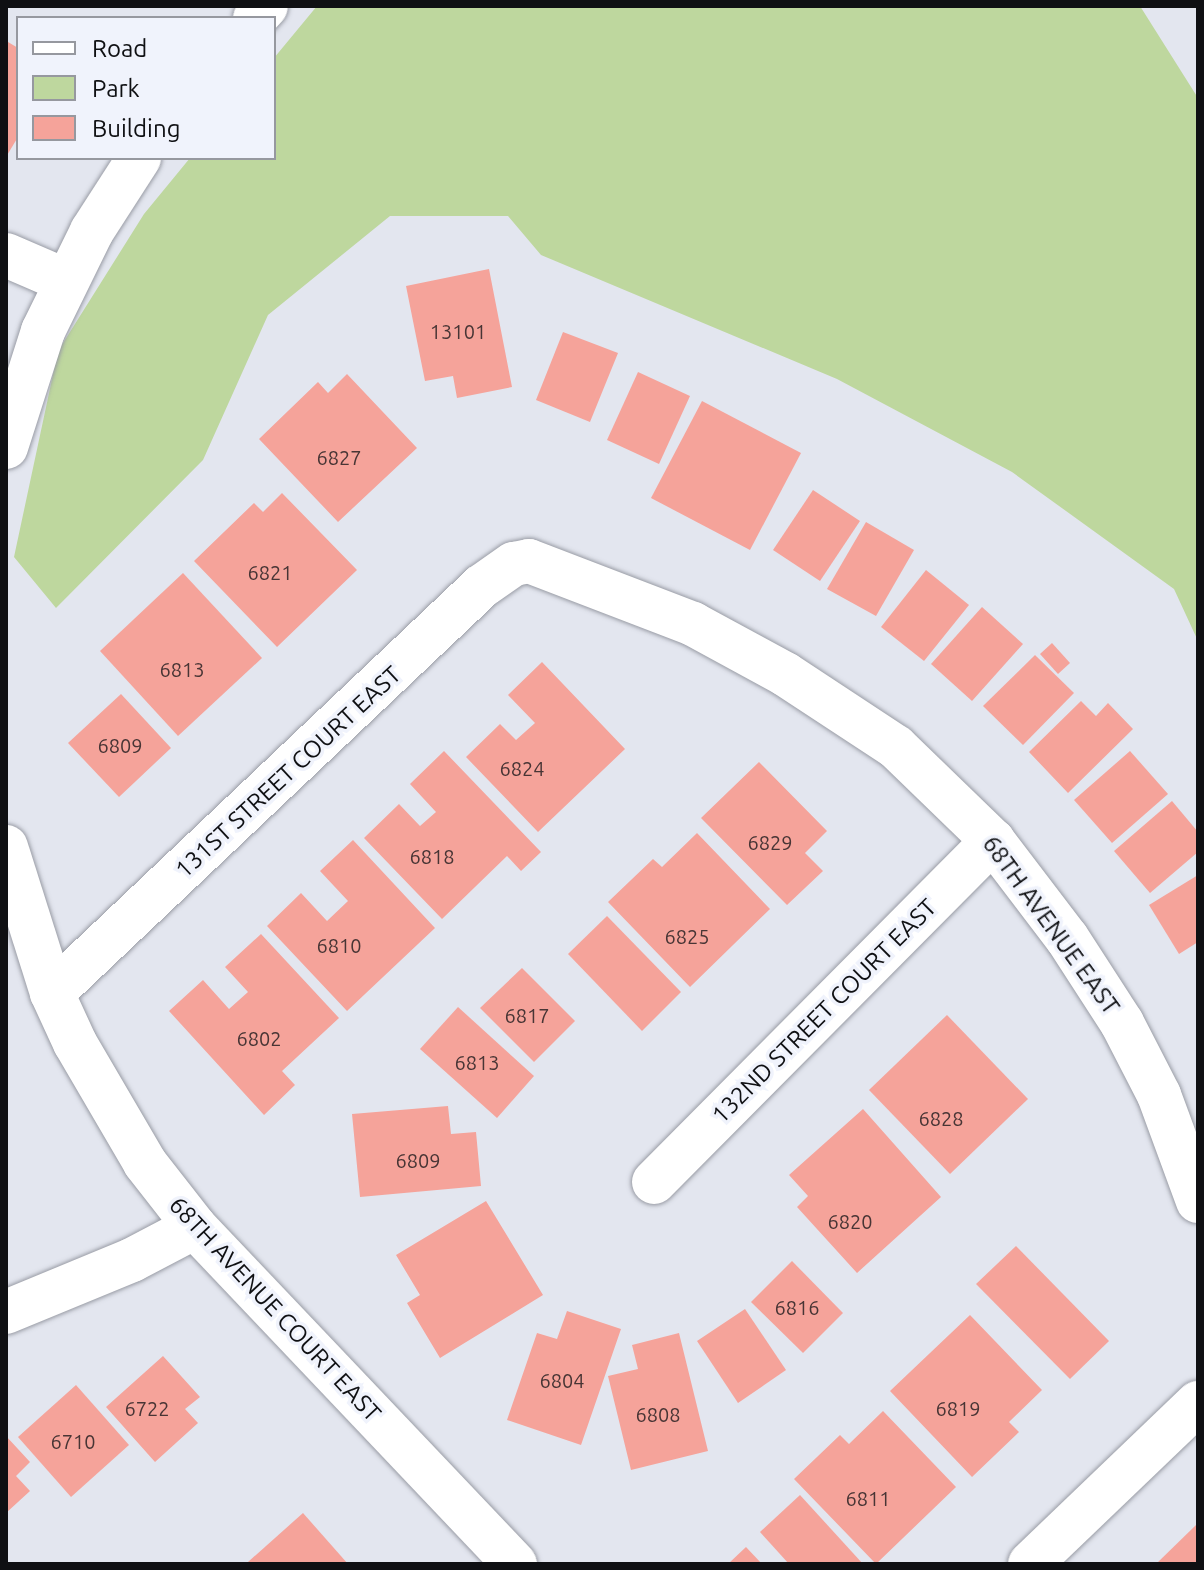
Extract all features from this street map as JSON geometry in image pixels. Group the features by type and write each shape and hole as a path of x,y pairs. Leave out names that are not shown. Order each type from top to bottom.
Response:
{"street":[{"path":"6,447 18,397 66,281 138,160"},
{"path":"6,255 66,281"},
{"name":"68TH AVENUE EAST","path":"529,561 693,624 808,688 896,747 993,841 1122,1023 1159,1095 1198,1201"},
{"name":"131ST STREET COURT EAST","path":"52,993 482,586 514,564 529,561"},
{"name":"132ND STREET COURT EAST","path":"654,1182 993,841"},
{"name":"68TH AVENUE COURT EAST","path":"6,847 52,993 114,1115 195,1227 515,1564"},
{"path":"6,1312 132,1260 195,1227"},
{"path":"1030,1564 1198,1403"}],"green space":[{"path":"317,6 1140,6 1198,98 1198,641 1174,589 1012,472 837,379 541,255 508,216 390,216 268,315 203,460 56,608 14,557 58,351 144,214 188,160 276,160 276,56"}],"building":[{"path":"8,42 16,47 16,140 6,157"},
{"path":"489,269 512,387 457,398 453,376 425,381 406,286"},
{"path":"563,332 618,353 590,422 536,400"},
{"path":"638,372 690,396 659,464 607,440"},
{"path":"347,374 417,448 338,522 259,439 318,382 328,393"},
{"path":"702,401 801,453 750,550 651,498"},
{"path":"813,490 860,521 820,581 773,550"},
{"path":"282,493 357,570 277,647 194,561 254,503 263,512"},
{"path":"866,522 914,550 876,616 827,589"},
{"path":"926,570 969,605 924,661 881,627"},
{"path":"183,573 262,658 178,736 100,651"},
{"path":"982,607 1023,644 972,701 931,664"},
{"path":"1052,643 1070,663 1058,674 1040,654"},
{"path":"1035,655 1074,693 1023,745 983,706"},
{"path":"542,662 625,749 538,832 466,757 500,724 516,740 535,723 508,695"},
{"path":"121,694 171,748 119,797 68,743"},
{"path":"1081,701 1096,716 1108,703 1133,729 1068,793 1029,752"},
{"path":"444,751 541,852 521,871 507,856 442,919 364,838 399,804 420,826 436,812 410,784"},
{"path":"1130,751 1168,794 1112,843 1074,800"},
{"path":"759,762 827,831 805,853 823,871 787,905 701,818"},
{"path":"1172,801 1198,832 1198,852 1150,893 1114,851"},
{"path":"697,833 770,909 690,987 608,902 653,859 662,867"},
{"path":"353,840 435,928 347,1011 267,926 301,893 327,921 348,901 320,871"},
{"path":"1198,875 1198,942 1179,954 1149,905"},
{"path":"607,916 681,992 642,1031 568,954"},
{"path":"261,934 339,1018 282,1071 295,1085 264,1115 169,1011 203,980 229,1009 248,992 225,967"},
{"path":"522,968 575,1021 534,1062 480,1008"},
{"path":"458,1007 534,1076 497,1118 420,1049"},
{"path":"947,1015 1028,1099 950,1174 869,1090"},
{"path":"448,1106 451,1134 476,1132 481,1186 360,1197 352,1114"},
{"path":"863,1109 941,1197 857,1273 797,1207 808,1196 789,1175"},
{"path":"486,1201 543,1295 440,1358 407,1303 420,1295 396,1255"},
{"path":"1016,1246 1109,1341 1070,1379 976,1284"},
{"path":"792,1261 843,1313 803,1353 751,1302"},
{"path":"745,1309 786,1370 738,1403 697,1341"},
{"path":"567,1311 621,1329 581,1445 507,1420 537,1333 557,1339"},
{"path":"970,1315 1042,1390 1009,1422 1019,1432 972,1477 890,1391"},
{"path":"679,1333 708,1451 631,1470 608,1376 638,1369 632,1345"},
{"path":"163,1356 200,1397 185,1409 198,1423 155,1462 106,1407"},
{"path":"76,1385 129,1445 71,1497 18,1437"},
{"path":"883,1411 956,1487 876,1564 794,1479 840,1435 849,1444"},
{"path":"6,1436 30,1462 16,1476 30,1491 6,1513"},
{"path":"800,1495 863,1564 789,1564 760,1532"},
{"path":"303,1513 348,1564 248,1562"},
{"path":"1196,1525 1198,1564 1156,1564"},
{"path":"746,1547 762,1564 728,1564"}]}
